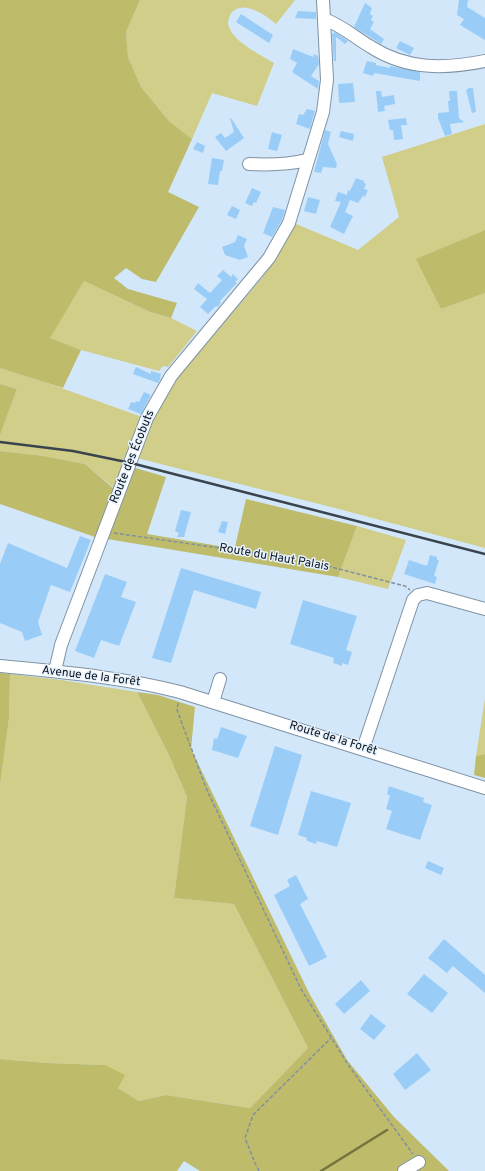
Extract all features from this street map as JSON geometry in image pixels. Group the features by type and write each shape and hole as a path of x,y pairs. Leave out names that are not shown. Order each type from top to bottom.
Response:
{"street":[{"name":"Route des Écobuts","path":"55,671 61,645 147,418 171,376 269,258 288,223 323,112 327,80 324,0"},
{"path":"324,19 338,24 373,48 406,64 433,67 466,65 485,61"},
{"path":"250,164 293,164 307,160"},
{"path":"364,749 413,600 418,595 427,593 485,609"},
{"name":"Avenue de la Forêt","path":"0,666 55,671 151,684 180,692"},
{"path":"213,702 220,679"},
{"name":"Route de la Forêt","path":"180,692 485,788"},
{"path":"404,1171 418,1162"}],"path":[{"name":"Route du Haut Palais","path":"104,532 304,560 405,586 418,595"},
{"path":"180,692 177,710 206,788 301,989 349,1066 418,1162"},
{"path":"259,1171 245,1138 253,1115 331,1038"}],"shaded area":[{"path":"0,0 140,0 126,32 128,57 141,87 169,121 192,139 168,192 199,207 156,282 142,279 126,268 114,278 128,289 177,303 171,318 150,312 84,281 50,338 81,350 63,388 0,368"},
{"path":"140,0 295,0 276,24 261,13 249,8 237,9 232,12 229,17 229,27 236,38 248,48 274,63 257,106 212,93 192,139 169,121 141,87 128,57 126,32"},
{"path":"485,124 485,230 417,259 441,309 485,293 485,548 339,509 125,455 115,489 85,464 44,456 0,451 0,435 17,389 0,384 0,368 151,420 166,391 220,324 221,326 262,278 279,253 294,223 358,250 399,217 382,157"},
{"path":"485,230 485,293 441,309 416,259"},
{"path":"84,281 150,312 171,318 197,331 168,367 163,366 159,371 81,350 49,338"},
{"path":"0,384 17,389 0,435"},
{"path":"0,451 44,456 85,464 114,489 122,464 166,477 147,534 225,547 235,547 246,499 357,526 338,577 95,537 0,504"},
{"path":"357,526 406,540 388,589 338,577"},
{"path":"0,673 10,674 9,718 0,785"},
{"path":"10,674 61,680 137,692 168,753 187,797 174,898 234,904 308,1048 250,1108 166,1095 139,1101 118,1088 105,1065 46,1063 0,1059 0,785 9,718"},
{"path":"137,692 158,695 195,707 191,749 309,993 347,1060 394,1117 449,1171 200,1171 184,1161 177,1171 0,1171 0,1059 46,1063 105,1065 125,1075 118,1088 139,1101 166,1095 250,1108 308,1048 234,904 174,898 187,797 168,753"},
{"path":"485,698 485,754 476,756"},
{"path":"485,754 485,778 474,775 476,756"}],"building":[{"path":"459,0 468,0 467,7 485,18 485,40 460,25 464,19 457,15"},
{"path":"365,3 372,8 370,14 373,16 371,20 374,22 370,29 384,39 381,44 354,27"},
{"path":"298,11 316,12 316,19 295,18"},
{"path":"241,14 273,35 269,43 236,22"},
{"path":"335,32 348,41 345,44 336,37 336,61 334,61 332,34"},
{"path":"400,41 414,48 410,55 396,48"},
{"path":"293,49 313,57 314,54 318,56 319,64 311,76 319,81 318,89 292,72 297,63 290,59"},
{"path":"367,61 376,63 376,65 390,68 390,66 420,72 420,81 374,73 373,76 363,73"},
{"path":"353,83 355,102 339,103 338,84"},
{"path":"473,88 476,112 472,113 466,90"},
{"path":"376,91 381,91 382,97 394,95 395,104 384,106 385,111 378,112"},
{"path":"449,91 457,91 459,118 464,122 450,124 452,134 445,136 438,118 438,113 449,112"},
{"path":"307,109 315,111 310,129 296,124 299,114 303,115"},
{"path":"230,118 244,138 226,151 215,137 221,133 225,138 234,132"},
{"path":"406,118 407,125 401,125 403,139 394,140 393,130 390,130 388,120"},
{"path":"325,130 331,132 328,144 337,164 336,168 323,167 321,173 314,172"},
{"path":"341,131 354,134 353,141 339,137"},
{"path":"272,132 282,135 277,151 268,149"},
{"path":"197,142 205,146 203,153 193,149"},
{"path":"212,158 224,160 222,171 220,171 218,185 208,184"},
{"path":"356,178 364,181 366,184 364,189 368,190 365,197 363,196 358,203 350,200 345,212 353,216 344,234 330,227 341,202 335,201 338,192 347,195 348,190 350,191"},
{"path":"252,188 261,192 256,203 254,202 252,206 245,203"},
{"path":"308,197 320,200 316,214 304,211"},
{"path":"232,206 240,210 236,219 227,215"},
{"path":"273,207 285,210 282,220 272,237 263,233"},
{"path":"238,235 247,239 244,246 248,257 240,260 225,255 222,247 235,242"},
{"path":"223,270 231,277 233,274 238,279 235,282 237,283 220,301 221,302 218,307 216,306 208,314 200,307 207,299 194,289 198,283 210,293 222,280 217,276"},
{"path":"136,367 151,374 151,371 161,374 161,378 158,383 133,374"},
{"path":"144,392 151,395 141,414 128,409 131,402 139,402"},
{"path":"181,510 191,512 184,537 177,537 179,533 175,531"},
{"path":"222,521 228,522 225,534 218,532"},
{"path":"80,536 91,540 70,592 51,585 38,622 42,635 25,641 22,632 0,623 0,564 8,543 67,568"},
{"path":"430,555 437,557 437,560 439,560 434,576 437,577 435,584 404,574 409,560 427,566"},
{"path":"181,568 261,592 256,609 194,590 171,663 152,658"},
{"path":"105,574 127,582 121,597 136,602 119,646 101,640 94,658 75,651"},
{"path":"303,600 357,616 346,650 352,652 348,665 342,663 342,666 333,663 334,658 290,644"},
{"path":"221,727 247,736 238,758 212,750 214,738 217,739"},
{"path":"275,746 302,755 278,835 250,826"},
{"path":"389,786 424,798 423,802 432,805 420,840 386,829 392,811 386,809 390,796 387,794"},
{"path":"311,791 351,803 337,847 317,841 316,844 306,840 307,838 298,835"},
{"path":"428,861 444,868 441,875 425,868"},
{"path":"296,875 308,899 300,904 327,957 309,966 274,895 290,886 287,880"},
{"path":"444,939 485,975 485,993 453,966 447,973 428,958"},
{"path":"424,974 448,993 432,1013 407,994"},
{"path":"361,980 370,991 344,1014 335,1004"},
{"path":"371,1014 386,1026 374,1040 360,1029"},
{"path":"417,1053 431,1070 405,1090 393,1074"}],"waterway":[{"path":"321,1171 387,1130"}],"railway":[{"path":"0,442 73,451 131,463 485,554"}]}
